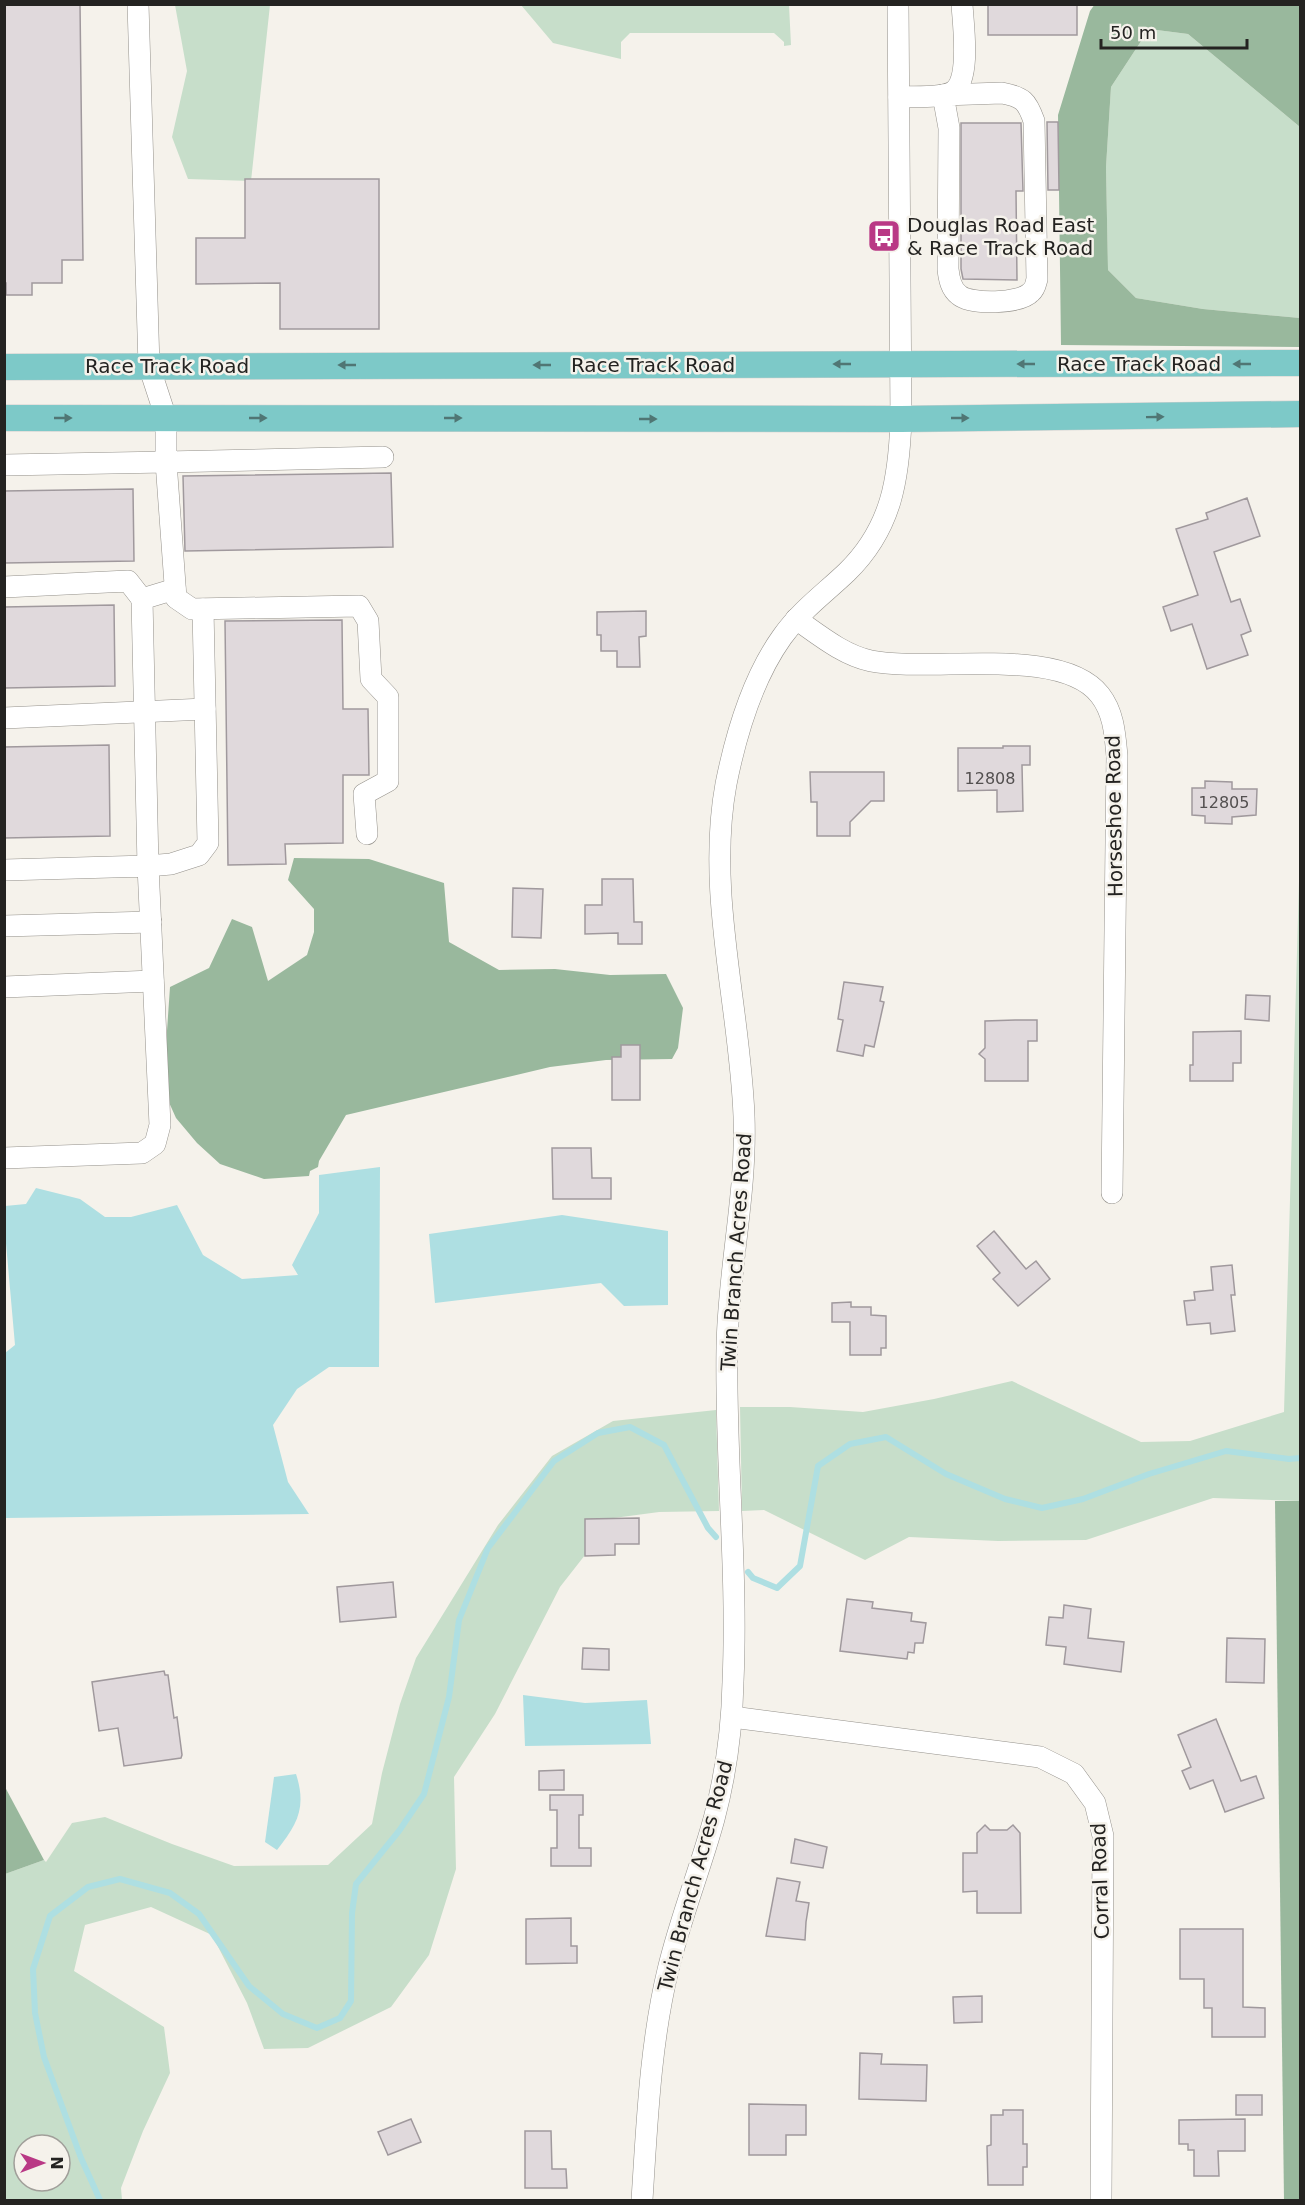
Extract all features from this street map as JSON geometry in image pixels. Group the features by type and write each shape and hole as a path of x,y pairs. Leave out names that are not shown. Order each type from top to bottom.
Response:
{"main road":[{"name":"Race Track Road","path":"4,367 1300,363"},
{"path":"4,418 901,419 1300,414"}],"street":[{"path":"138,4 149,366 166,418 166,462 176,598 192,609 359,606 368,621 371,679 388,698 388,781 364,794 367,834"},
{"name":"Twin Branch Acres Road","path":"642,2200 649,2097 662,1997 675,1940 716,1811 726,1767 732,1717 734,1636 727,1345 745,1143 741,1074 722,903 721,821 734,753 754,689 776,646 796,619 863,554 887,511 896,484 900,458 901,419 898,4"},
{"path":"944,95 954,90 962,78 964,57 962,4"},
{"path":"899,97 944,95 1002,93 1017,96 1028,104 1034,121 1037,279 1033,291 1025,297 1015,300 967,300 957,294 950,283 948,269 949,128 944,95"},
{"path":"4,465 383,458"},
{"path":"4,587 128,581 142,599 148,866 160,1125 155,1144 142,1153 4,1158"},
{"path":"142,599 176,590"},
{"path":"4,870 148,866 171,864 199,855 208,843 203,609"},
{"name":"Horseshoe Road","path":"796,619 851,655 869,661 895,665 1033,665 1056,669 1072,675 1088,684 1100,695 1115,731 1117,756 1112,1192"},
{"path":"4,718 205,710"},
{"path":"4,926 151,922"},
{"path":"4,987 153,981"},
{"name":"Corral Road","path":"732,1717 1040,1756 1074,1774 1095,1803 1102,1836 1101,2200"}],"green space":[{"path":"1095,4 1300,5 1300,127 1188,34 1149,29 1111,87 1106,167 1108,270 1136,298 1203,309 1300,318 1300,347 1061,345 1058,115 1090,11"},
{"path":"175,5 270,5 251,181 188,179 172,137 187,71"},
{"path":"521,5 789,5 791,45 784,46 784,42 774,33 630,33 621,42 621,59 553,43"},
{"path":"1149,29 1188,34 1300,127 1300,318 1203,309 1136,298 1108,270 1106,167 1111,87"},
{"path":"1300,846 1300,1501 1213,1498 1086,1540 998,1541 909,1537 865,1560 764,1510 742,1511 740,1407 790,1407 863,1412 1012,1381 1141,1442 1190,1441 1284,1412"},
{"path":"294,858 369,859 444,883 449,942 499,970 555,969 610,975 666,974 683,1008 678,1048 672,1059 606,1060 550,1067 346,1115 319,1161 318,1167 310,1171 309,1176 264,1179 220,1164 197,1143 176,1118 163,1089 170,987 209,968 232,919 252,927 268,981 307,955 314,932 314,909 288,880"},
{"path":"716,1410 719,1511 659,1512 614,1518 560,1587 495,1714 454,1777 456,1869 429,1955 391,2007 308,2048 264,2049 247,2003 212,1935 151,1907 85,1925 74,1971 164,2027 170,2073 143,2131 121,2188 122,2200 5,2200 5,1874 44,1860 46,1862 72,1823 105,1817 234,1866 328,1865 372,1824 382,1773 400,1704 416,1658 498,1525 552,1456 613,1421"},
{"path":"1275,1501 1300,1501 1300,2200 1284,2200"},
{"path":"5,1787 44,1860 4,1874"}],"water":[{"path":"380,1167 379,1367 329,1367 297,1389 273,1425 288,1482 309,1514 5,1518 5,1353 15,1345 5,1232 5,1206 26,1204 36,1188 80,1199 105,1217 131,1217 177,1205 203,1255 242,1279 298,1275 292,1265 319,1213 319,1175"},
{"path":"562,1215 668,1231 668,1305 624,1306 601,1283 435,1303 429,1234"},
{"path":"523,1695 585,1703 647,1700 651,1744 525,1746"},
{"path":"296,1774 300,1797 298,1815 290,1832 277,1850 265,1842 274,1777"}],"building":[{"path":"4,4 80,4 83,260 62,260 62,283 32,283 32,295 6,295 6,283 4,283"},
{"path":"988,4 1077,4 1077,35 988,35"},
{"path":"1047,122 1058,122 1059,190 1048,190"},
{"path":"961,123 1021,123 1023,191 1016,191 1017,280 963,279 961,269"},
{"path":"245,179 379,179 379,329 280,329 280,283 196,284 196,238 245,238"},
{"path":"391,473 393,547 185,551 183,476"},
{"path":"133,489 134,561 4,563 4,491"},
{"path":"1247,498 1260,536 1214,552 1231,602 1240,599 1251,631 1241,635 1248,655 1207,669 1192,624 1171,631 1163,607 1198,595 1176,529 1208,519 1206,513"},
{"path":"114,605 115,686 4,688 4,607"},
{"path":"646,611 646,636 639,637 640,667 617,667 617,651 601,651 601,635 597,635 597,612"},
{"path":"342,620 343,709 368,709 369,775 343,775 343,843 285,844 286,864 228,865 225,621"},
{"path":"109,745 110,836 4,838 4,747"},
{"path":"1003,746 1030,746 1030,765 1022,765 1023,811 997,812 997,790 958,791 958,748 1003,748"},
{"path":"810,772 884,772 884,801 871,801 850,822 850,836 817,836 817,802 811,802"},
{"path":"1205,781 1232,782 1232,789 1257,789 1256,815 1232,817 1232,824 1205,823 1205,816 1192,815 1192,788 1205,788"},
{"path":"602,879 633,879 634,922 642,922 642,944 618,944 618,933 585,934 585,905 602,905"},
{"path":"513,888 543,889 541,938 512,937"},
{"path":"844,982 883,987 880,1001 884,1002 874,1047 865,1045 863,1056 837,1051 843,1020 838,1019"},
{"path":"1246,995 1270,996 1269,1021 1245,1019"},
{"path":"1037,1020 1037,1041 1028,1041 1028,1081 985,1081 985,1059 979,1054 985,1048 985,1021"},
{"path":"1241,1031 1241,1063 1233,1063 1233,1081 1190,1081 1190,1065 1193,1065 1193,1032"},
{"path":"621,1045 640,1045 640,1100 612,1100 612,1057 621,1057"},
{"path":"552,1148 591,1148 592,1178 611,1178 611,1199 553,1199"},
{"path":"994,1231 1026,1269 1036,1261 1050,1279 1018,1306 993,1279 1000,1273 977,1246"},
{"path":"1232,1265 1235,1295 1231,1295 1235,1331 1211,1334 1210,1323 1187,1325 1184,1301 1195,1300 1194,1292 1213,1290 1211,1267"},
{"path":"851,1302 851,1307 871,1307 871,1315 886,1316 886,1348 881,1348 881,1355 850,1355 850,1322 832,1322 832,1303"},
{"path":"639,1518 639,1544 615,1544 615,1555 585,1556 585,1519"},
{"path":"393,1582 396,1617 340,1622 337,1587"},
{"path":"847,1599 873,1602 872,1608 912,1613 911,1621 926,1623 923,1643 915,1643 914,1653 908,1652 907,1659 840,1651"},
{"path":"1064,1605 1091,1609 1088,1638 1124,1642 1121,1672 1064,1664 1066,1647 1046,1645 1049,1617 1063,1618"},
{"path":"1227,1638 1265,1639 1264,1683 1226,1682"},
{"path":"583,1648 609,1649 609,1670 582,1669"},
{"path":"164,1671 165,1675 168,1675 174,1718 177,1717 181,1758 124,1766 118,1728 99,1731 92,1682"},
{"path":"1216,1719 1241,1781 1256,1776 1264,1798 1225,1812 1213,1780 1190,1789 1182,1771 1191,1767 1178,1735"},
{"path":"564,1770 564,1790 539,1790 539,1771"},
{"path":"550,1795 583,1795 583,1815 579,1815 579,1848 591,1848 591,1866 551,1866 551,1848 557,1848 557,1810 550,1810"},
{"path":"985,1825 990,1830 1007,1830 1013,1825 1020,1833 1021,1913 977,1913 977,1891 963,1892 963,1853 977,1853 977,1833"},
{"path":"795,1839 827,1847 823,1868 791,1863"},
{"path":"777,1878 800,1882 796,1901 809,1903 805,1940 766,1936"},
{"path":"571,1918 571,1946 577,1946 577,1963 526,1964 526,1919"},
{"path":"1180,1929 1243,1929 1243,2007 1265,2008 1265,2037 1212,2037 1212,2008 1204,2008 1204,1979 1180,1979"},
{"path":"982,1996 982,2022 954,2023 953,1997"},
{"path":"860,2053 882,2054 881,2064 927,2065 926,2101 859,2099"},
{"path":"1236,2095 1262,2095 1262,2115 1236,2115"},
{"path":"749,2104 806,2105 806,2135 786,2135 786,2155 749,2155"},
{"path":"1003,2110 1023,2110 1023,2144 1027,2144 1027,2167 1023,2167 1023,2185 988,2185 987,2146 991,2145 991,2115 1003,2115"},
{"path":"411,2119 421,2142 388,2155 378,2132"},
{"path":"1245,2119 1245,2151 1218,2151 1219,2176 1194,2176 1194,2150 1188,2150 1188,2144 1179,2144 1179,2120"},
{"path":"525,2131 551,2131 552,2169 566,2169 567,2188 525,2188"}],"waterway":[{"path":"100,2200 81,2158 44,2057 35,2013 33,1969 50,1916 88,1887 120,1879 170,1893 199,1914 249,1986 283,2014 317,2028 340,2018 351,2001 352,1913 356,1884 399,1831 424,1794 449,1697 459,1620 488,1548 554,1461 598,1433 630,1427 664,1445 708,1528 716,1537"},
{"path":"748,1572 753,1578 777,1588 800,1566 818,1466 850,1444 886,1437 946,1474 1005,1499 1042,1508 1083,1499 1149,1474 1226,1451 1289,1459 1300,1458"}],"place":[{"name":"Douglas Road East & Race Track Road","path":"884,236"}]}
